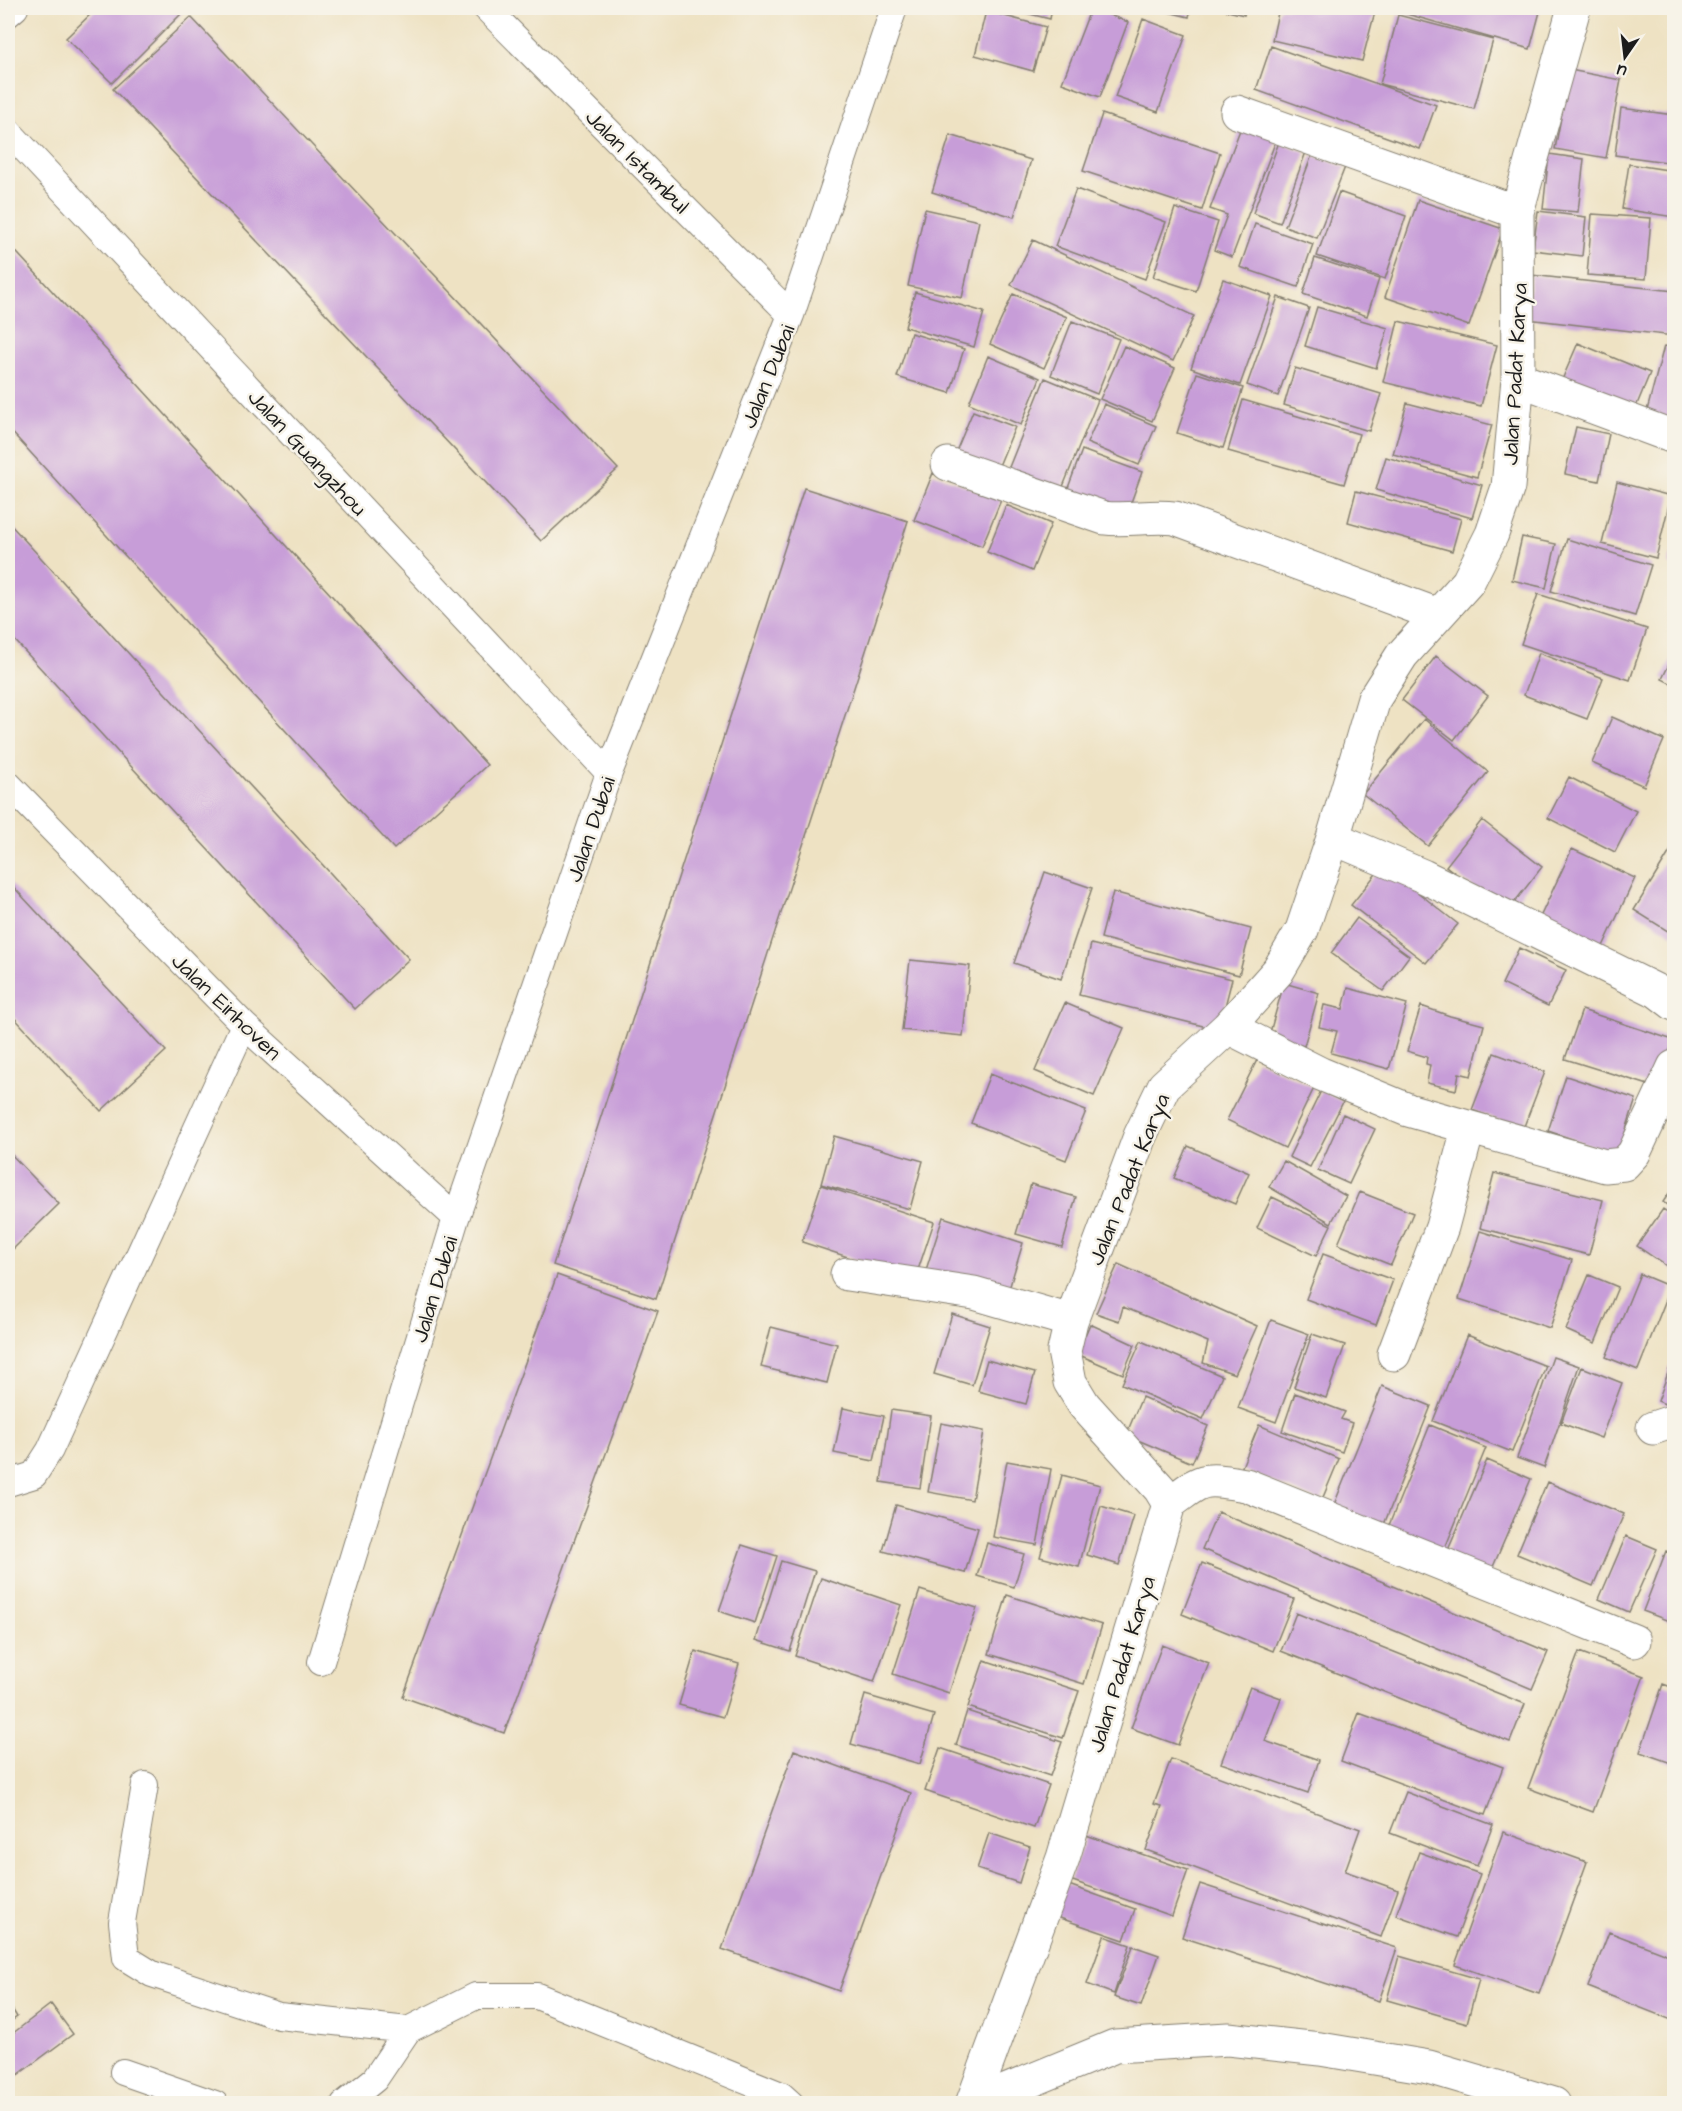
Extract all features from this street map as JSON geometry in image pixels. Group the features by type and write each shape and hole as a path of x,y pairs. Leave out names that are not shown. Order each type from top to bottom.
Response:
{"street":[{"name":"Jalan Padat Karya","path":"973,2103 1063,1858 1169,1504 1160,1490 1084,1405 1070,1382 1064,1351 1071,1321 1140,1136 1164,1086 1228,1027 1278,971 1302,930 1333,838 1374,699 1402,655 1468,582 1492,534 1508,487 1518,380 1517,212 1574,8"},
{"path":"1237,112 1517,212"},
{"path":"1518,380 1674,437"},
{"path":"948,464 1104,518 1122,521 1175,518 1438,615"},
{"path":"1333,838 1423,876 1657,991 1674,1004"},
{"path":"1228,1027 1321,1074 1408,1110 1468,1129 1605,1166 1624,1164 1634,1153 1674,1067"},
{"path":"1394,1354 1442,1227 1468,1129"},
{"path":"847,1275 974,1293 1071,1321"},
{"path":"1169,1504 1197,1483 1212,1479 1246,1485 1634,1641"},
{"path":"973,2103 1115,2046 1228,2039 1320,2049 1429,2067 1554,2103"}],"lane":[{"path":"8,14 15,8"},
{"name":"Jalan Istambul","path":"486,8 791,315"},
{"name":"Jalan Dubai","path":"321,1662 456,1218 609,772 791,315 894,8"},
{"name":"Jalan Guangzhou","path":"8,131 609,772"},
{"name":"Jalan Einhoven","path":"8,784 244,1025 456,1218"},
{"path":"8,1483 34,1475 50,1450 244,1025"},
{"path":"145,1785 122,1922 126,1958 152,1974 279,2016 408,2031"},
{"path":"344,2103 375,2079 408,2031 476,1996 537,1996 782,2095 791,2103"},
{"path":"123,2072 215,2103"}],"building":[{"path":"97,8 187,8 112,83 66,38"},
{"path":"1006,8 1052,8 1050,19"},
{"path":"1091,8 1128,22 1100,97 1062,83"},
{"path":"1152,8 1191,8 1189,17"},
{"path":"1216,8 1246,8 1244,15"},
{"path":"1279,8 1376,8 1362,61 1272,40"},
{"path":"1397,8 1541,8 1530,49 1396,11"},
{"path":"986,11 1046,27 1033,71 975,55"},
{"path":"1398,15 1493,40 1474,109 1380,84"},
{"path":"191,17 618,469 541,541 113,89"},
{"path":"1143,19 1186,35 1158,112 1115,97"},
{"path":"1271,46 1436,105 1420,149 1256,90"},
{"path":"1570,70 1621,80 1606,158 1555,149"},
{"path":"1621,108 1674,115 1674,163 1615,155"},
{"path":"1102,114 1220,153 1202,210 1083,171"},
{"path":"1243,122 1278,135 1232,257 1214,250 1227,215 1210,209"},
{"path":"950,135 1031,160 1014,217 932,192"},
{"path":"1279,142 1306,152 1280,223 1253,213"},
{"path":"1549,154 1584,159 1578,212 1543,209"},
{"path":"1312,155 1345,167 1317,238 1285,226"},
{"path":"1629,164 1674,171 1674,217 1622,209"},
{"path":"1076,189 1166,222 1145,279 1055,246"},
{"path":"1339,192 1406,216 1385,279 1317,256"},
{"path":"1418,200 1503,229 1469,326 1385,297"},
{"path":"1175,208 1218,222 1196,291 1153,277"},
{"path":"925,209 979,221 962,298 908,286"},
{"path":"1538,211 1586,217 1582,256 1533,250"},
{"path":"1592,214 1651,218 1646,279 1587,275"},
{"path":"1255,224 1313,244 1298,287 1240,267"},
{"path":"1033,240 1194,316 1173,361 1011,285"},
{"path":"8,243 487,765 394,849 8,428"},
{"path":"1315,258 1379,279 1367,316 1303,294"},
{"path":"1531,275 1674,291 1674,336 1527,319"},
{"path":"1223,279 1272,296 1240,385 1191,368"},
{"path":"915,292 984,312 974,347 905,327"},
{"path":"1013,294 1067,317 1044,368 990,344"},
{"path":"1278,297 1309,308 1278,396 1247,385"},
{"path":"1317,307 1388,328 1376,368 1305,346"},
{"path":"1072,321 1119,339 1097,394 1051,375"},
{"path":"1398,321 1497,345 1481,406 1383,382"},
{"path":"911,333 964,349 950,393 897,377"},
{"path":"1578,343 1650,373 1631,419 1558,389"},
{"path":"1124,346 1175,368 1152,421 1100,399"},
{"path":"1664,346 1674,348 1674,430 1644,422"},
{"path":"988,356 1040,378 1021,425 969,403"},
{"path":"1295,368 1381,394 1369,431 1284,405"},
{"path":"1197,373 1243,388 1223,448 1177,433"},
{"path":"1045,378 1098,400 1058,499 1005,477"},
{"path":"1243,400 1359,434 1344,484 1228,451"},
{"path":"1407,403 1492,425 1477,477 1393,454"},
{"path":"1104,404 1156,426 1139,465 1087,443"},
{"path":"973,411 1015,427 996,473 954,456"},
{"path":"1576,427 1609,434 1599,481 1565,474"},
{"path":"1082,450 1142,472 1125,519 1065,496"},
{"path":"1386,457 1482,485 1472,518 1376,490"},
{"path":"933,473 1001,500 982,546 914,520"},
{"path":"1617,482 1671,496 1656,558 1602,544"},
{"path":"804,488 908,521 656,1299 553,1265"},
{"path":"1356,491 1461,519 1452,551 1348,522"},
{"path":"1006,505 1051,524 1032,571 987,552"},
{"path":"8,522 409,959 355,1009 8,633"},
{"path":"1522,537 1556,544 1546,588 1512,580"},
{"path":"1567,539 1651,565 1635,616 1551,591"},
{"path":"1674,547 1674,566 1668,565"},
{"path":"1538,594 1647,629 1630,680 1521,644"},
{"path":"1539,653 1603,678 1587,719 1524,695"},
{"path":"1674,654 1674,685 1662,679"},
{"path":"1436,656 1488,696 1454,740 1402,700"},
{"path":"1612,717 1664,740 1644,786 1592,763"},
{"path":"1424,719 1488,772 1428,846 1363,794"},
{"path":"1569,777 1636,811 1615,852 1548,818"},
{"path":"1482,820 1542,867 1506,913 1446,866"},
{"path":"1674,845 1674,935 1634,910"},
{"path":"1572,849 1635,878 1598,957 1535,928"},
{"path":"1383,865 1458,924 1426,963 1351,905"},
{"path":"1045,872 1092,888 1061,979 1014,963"},
{"path":"8,881 166,1051 101,1111 8,1011"},
{"path":"1113,892 1251,929 1239,975 1101,938"},
{"path":"1357,918 1409,956 1383,991 1331,953"},
{"path":"1091,944 1232,979 1219,1030 1079,995"},
{"path":"1519,948 1566,970 1548,1006 1502,984"},
{"path":"910,960 970,966 963,1036 902,1030"},
{"path":"1284,983 1319,993 1304,1046 1269,1036"},
{"path":"1348,988 1407,1004 1389,1069 1331,1053 1337,1031 1319,1027 1324,1005 1343,1009"},
{"path":"1065,1003 1124,1028 1094,1096 1035,1071"},
{"path":"1421,1006 1484,1025 1471,1076 1459,1073 1456,1090 1427,1083 1430,1065 1426,1064 1427,1057 1407,1051"},
{"path":"1582,1010 1673,1040 1658,1088 1565,1059"},
{"path":"1494,1053 1545,1072 1523,1129 1472,1110"},
{"path":"1257,1060 1314,1088 1285,1148 1227,1120"},
{"path":"990,1074 1086,1111 1066,1160 971,1123"},
{"path":"1566,1076 1636,1099 1618,1154 1548,1131"},
{"path":"1321,1091 1343,1102 1310,1167 1289,1157"},
{"path":"1343,1114 1375,1129 1349,1184 1318,1170"},
{"path":"834,1136 923,1161 910,1209 821,1184"},
{"path":"1188,1146 1249,1173 1235,1204 1174,1178"},
{"path":"8,1151 59,1204 8,1254"},
{"path":"1284,1161 1346,1196 1331,1223 1269,1187"},
{"path":"1494,1173 1603,1200 1589,1255 1480,1228"},
{"path":"1031,1184 1076,1197 1062,1247 1016,1234"},
{"path":"821,1185 934,1222 915,1279 802,1242"},
{"path":"1674,1186 1674,1210 1663,1202"},
{"path":"1360,1192 1413,1213 1391,1265 1338,1244"},
{"path":"1272,1197 1331,1225 1316,1256 1257,1228"},
{"path":"1663,1209 1674,1217 1674,1271 1637,1246"},
{"path":"943,1217 1023,1243 1006,1299 925,1273"},
{"path":"1480,1231 1572,1260 1550,1328 1459,1299"},
{"path":"1323,1254 1393,1280 1376,1325 1306,1299"},
{"path":"1118,1264 1257,1326 1235,1374 1203,1363 1208,1342 1123,1307 1119,1321 1096,1313"},
{"path":"1640,1274 1671,1287 1638,1370 1606,1357"},
{"path":"557,1275 658,1311 504,1733 403,1697"},
{"path":"1589,1275 1618,1287 1595,1343 1566,1330"},
{"path":"952,1314 990,1326 972,1385 934,1374"},
{"path":"1271,1320 1309,1334 1276,1422 1238,1408"},
{"path":"1090,1324 1135,1345 1123,1374 1077,1354"},
{"path":"771,1327 837,1344 827,1383 761,1367"},
{"path":"1312,1334 1345,1345 1326,1398 1294,1387"},
{"path":"1467,1335 1546,1366 1512,1452 1433,1421"},
{"path":"1141,1341 1222,1376 1203,1419 1122,1384"},
{"path":"1674,1356 1674,1408 1658,1401"},
{"path":"1553,1357 1579,1366 1544,1468 1517,1458"},
{"path":"987,1360 1035,1373 1026,1404 978,1391"},
{"path":"1582,1367 1622,1383 1601,1438 1561,1423"},
{"path":"1382,1386 1431,1406 1381,1532 1331,1512"},
{"path":"1295,1393 1345,1412 1341,1419 1352,1423 1342,1452 1282,1431"},
{"path":"1142,1397 1208,1426 1192,1463 1126,1435"},
{"path":"843,1408 884,1416 874,1461 834,1453"},
{"path":"891,1410 931,1416 920,1488 881,1482"},
{"path":"941,1423 984,1431 972,1500 928,1492"},
{"path":"1259,1425 1339,1459 1321,1502 1241,1469"},
{"path":"1430,1425 1486,1448 1443,1553 1387,1530"},
{"path":"1487,1460 1531,1479 1489,1576 1445,1557"},
{"path":"1007,1461 1051,1469 1037,1545 993,1537"},
{"path":"1062,1475 1100,1485 1079,1567 1040,1557"},
{"path":"1547,1482 1624,1514 1593,1586 1517,1554"},
{"path":"896,1505 978,1528 965,1573 883,1551"},
{"path":"1101,1506 1134,1516 1119,1565 1087,1555"},
{"path":"1218,1512 1548,1652 1532,1689 1202,1549"},
{"path":"1626,1536 1657,1549 1629,1612 1599,1599"},
{"path":"987,1543 1024,1554 1014,1587 977,1576"},
{"path":"742,1545 777,1556 755,1623 719,1611"},
{"path":"1666,1551 1674,1554 1674,1623 1643,1611"},
{"path":"781,1561 815,1571 790,1651 756,1640"},
{"path":"1202,1563 1294,1599 1273,1651 1182,1614"},
{"path":"821,1578 901,1605 874,1682 795,1656"},
{"path":"920,1590 977,1608 949,1693 893,1674"},
{"path":"1007,1595 1102,1625 1084,1684 989,1654"},
{"path":"1296,1613 1525,1704 1510,1742 1281,1651"},
{"path":"1162,1645 1209,1663 1178,1745 1131,1728"},
{"path":"695,1651 739,1664 723,1717 679,1705"},
{"path":"1579,1652 1644,1676 1593,1812 1528,1788"},
{"path":"984,1660 1079,1691 1063,1738 968,1707"},
{"path":"1663,1684 1674,1688 1674,1764 1640,1752"},
{"path":"1250,1687 1281,1698 1265,1741 1319,1760 1308,1793 1221,1763"},
{"path":"865,1695 934,1715 920,1764 851,1744"},
{"path":"967,1711 1062,1742 1050,1776 956,1745"},
{"path":"1359,1713 1503,1767 1485,1815 1341,1761"},
{"path":"940,1748 1049,1785 1034,1828 925,1791"},
{"path":"794,1750 911,1793 839,1991 722,1949"},
{"path":"1171,1759 1360,1829 1345,1871 1398,1890 1381,1937 1146,1850 1162,1806 1154,1804"},
{"path":"1406,1792 1493,1825 1477,1866 1390,1833"},
{"path":"1503,1832 1587,1862 1539,1994 1455,1965"},
{"path":"989,1833 1030,1847 1019,1883 977,1869"},
{"path":"1086,1835 1188,1870 1172,1916 1070,1880"},
{"path":"1419,1852 1480,1874 1457,1937 1396,1915"},
{"path":"1066,1884 1135,1909 1124,1940 1054,1916"},
{"path":"1200,1884 1397,1948 1379,2001 1182,1937"},
{"path":"1609,1932 1674,1957 1674,2021 1588,1987"},
{"path":"1104,1936 1130,1945 1114,1994 1087,1984"},
{"path":"1133,1946 1159,1955 1141,2006 1114,1997"},
{"path":"1399,1956 1479,1979 1467,2023 1387,2000"},
{"path":"8,2002 17,2017 8,2023"},
{"path":"51,2004 73,2034 15,2077 8,2067 8,2037"}]}
